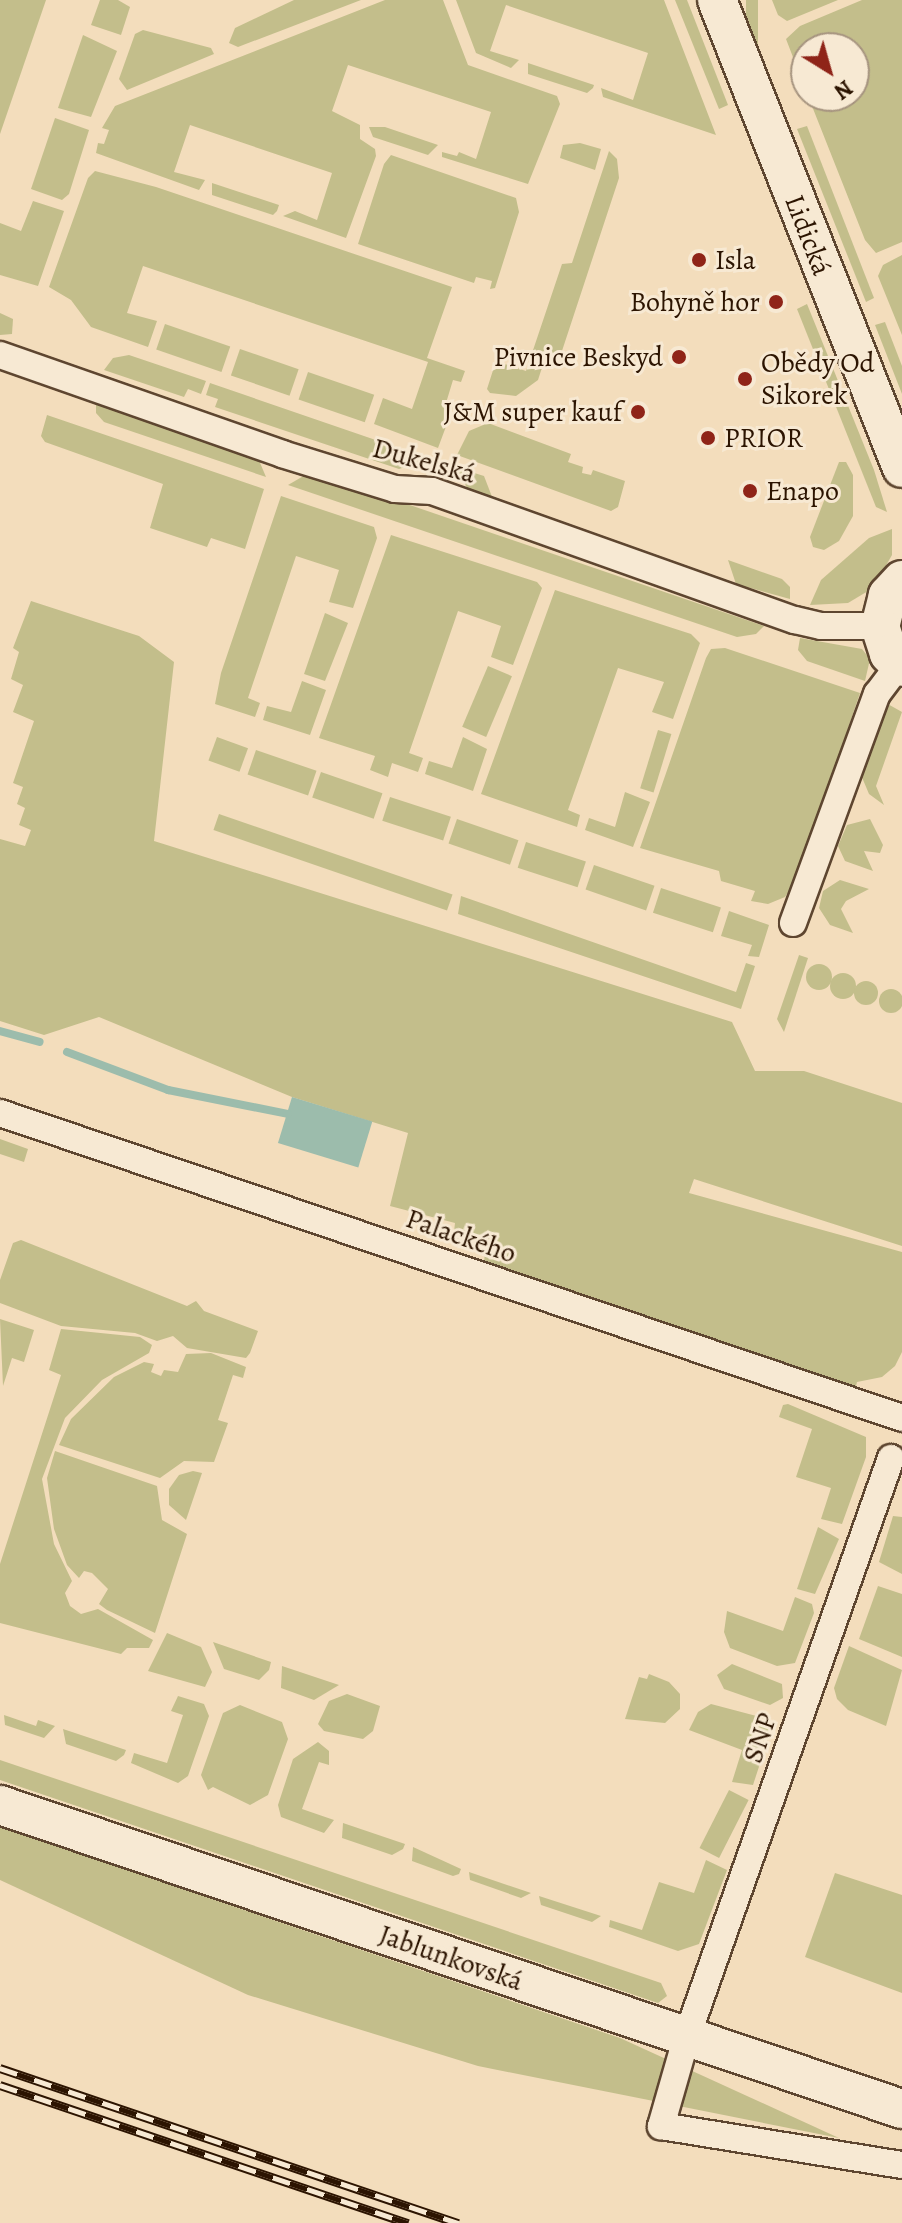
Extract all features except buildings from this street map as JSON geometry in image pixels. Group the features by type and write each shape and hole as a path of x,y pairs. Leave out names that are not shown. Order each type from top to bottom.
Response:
{"main road":[{"name":"Lidická","path":"717,0 902,468"},
{"path":"900,666 889,654 880,626 888,595 902,580"},
{"name":"Jablunkovská","path":"0,1805 686,2039 902,2109"}],"street":[{"name":"Dukelská","path":"0,355 282,454 395,489 432,491 795,620 821,626 880,626"},
{"path":"793,923 877,694 900,666"},
{"name":"Palackého","path":"0,1113 902,1418"},
{"name":"SNP","path":"902,1425 897,1459 686,2039 661,2126 902,2165"}],"shaded area":[{"path":"0,0 46,0 0,134"},
{"path":"100,0 118,0 130,7 121,35 91,25"},
{"path":"294,0 361,0 238,47 229,43 235,28"},
{"path":"385,0 443,0 468,65 557,96 560,104 528,184 442,157 442,152 457,156 459,152 476,159 491,112 348,65 332,111 360,125 360,139 375,149 376,156 346,238 283,216 295,211 317,220 332,173 190,125 174,172 205,180 199,190 96,153 98,143 104,144 109,130 102,128 115,106"},
{"path":"456,0 664,0 716,135 603,97 601,88 633,100 648,53 506,5 490,51 519,60 511,68 476,53"},
{"path":"675,0 687,0 728,105 719,109"},
{"path":"746,0 758,0 758,114 746,114"},
{"path":"772,0 838,0 787,21 778,15"},
{"path":"862,0 902,0 902,242 876,253 865,240 814,112 870,112 870,32 794,32 800,26"},
{"path":"143,30 211,48 214,54 127,90 119,79 135,34"},
{"path":"83,35 117,51 91,117 58,108"},
{"path":"528,63 594,85 593,88 587,93 528,74"},
{"path":"55,118 89,130 69,194 62,200 31,189"},
{"path":"807,126 874,298 866,302 797,129"},
{"path":"369,127 385,127 438,145 428,155 373,137"},
{"path":"580,143 601,149 595,170 560,158 563,145"},
{"path":"609,151 617,159 619,178 560,357 547,352 538,380 516,396 490,393 487,389 496,361 526,371 562,264 572,263"},
{"path":"391,155 516,198 519,212 495,288 490,289 492,281 476,277 474,283 358,244 384,164"},
{"path":"95,171 156,187 452,287 427,358 465,371 461,382 453,380 446,403 454,405 438,448 374,424 383,398 412,409 428,362 143,266 127,313 157,321 148,347 91,327 71,300 49,287 88,178"},
{"path":"212,183 279,205 277,211 273,215 212,195"},
{"path":"33,201 64,211 38,286 0,275 0,223 21,231"},
{"path":"902,255 902,335 878,276 883,265"},
{"path":"807,304 874,470 887,512 876,507 797,309"},
{"path":"0,313 13,319 12,334 0,335"},
{"path":"885,322 902,366 902,394 875,325"},
{"path":"165,324 230,346 221,372 156,350"},
{"path":"240,349 299,369 290,396 231,375"},
{"path":"129,355 206,381 201,394 188,389 184,397 104,370 113,358"},
{"path":"308,372 374,395 365,422 299,399"},
{"path":"210,383 431,459 399,469 215,407 218,399 206,395"},
{"path":"96,398 258,458 266,477 104,422 96,413"},
{"path":"47,415 264,489 245,549 211,538 207,547 150,528 163,484 45,442 41,436"},
{"path":"488,423 571,454 568,462 583,467 582,473 591,475 593,470 625,481 618,507 611,511 457,455 469,431"},
{"path":"839,462 846,462 853,475 853,516 839,541 824,550 813,547 810,537"},
{"path":"455,467 484,476 494,502 469,491"},
{"path":"307,474 322,475 764,626 756,634 737,637 288,485"},
{"path":"281,496 374,527 377,538 353,608 329,602 339,570 296,556 248,698 260,703 255,717 215,704 221,673"},
{"path":"892,529 892,555 873,588 848,603 810,605 821,580 869,538"},
{"path":"391,535 537,582 542,588 513,665 491,657 501,626 458,611 409,753 423,758 418,772 392,763 388,777 370,770 375,756 319,738"},
{"path":"728,560 782,579 790,587 790,599 736,584"},
{"path":"555,590 691,634 700,643 673,719 652,712 664,682 618,668 568,810 580,815 577,827 481,794"},
{"path":"31,601 139,636 174,662 154,841 732,1022 755,1071 804,1071 902,1103 902,1246 694,1179 689,1193 902,1252 902,1352 895,1366 882,1377 857,1382 855,1390 484,1264 485,1250 453,1240 455,1223 390,1206 408,1133 292,1097 99,1017 44,1035 0,1021 0,839 25,846 31,830 19,825 25,808 17,804 23,787 13,783 34,721 13,712 23,685 11,679 19,652 13,648"},
{"path":"325,613 348,623 325,681 304,674"},
{"path":"800,638 862,649 870,659 865,681 807,661 798,650"},
{"path":"725,648 860,693 797,879 785,897 768,904 751,901 755,891 721,881 719,871 640,848 706,658 711,649"},
{"path":"488,666 512,676 486,737 462,727"},
{"path":"302,681 326,690 310,735 263,720 267,706 291,712"},
{"path":"886,703 902,712 876,786 884,805 869,794 861,775"},
{"path":"658,730 671,734 654,792 640,788"},
{"path":"217,737 248,748 239,772 208,760"},
{"path":"463,737 487,749 473,791 425,774 429,761 452,768"},
{"path":"256,750 317,771 308,795 248,775"},
{"path":"321,772 382,793 374,819 312,798"},
{"path":"625,792 650,802 633,847 585,830 589,818 615,827"},
{"path":"390,797 451,817 443,841 382,821"},
{"path":"219,814 453,894 447,910 213,830"},
{"path":"457,819 518,840 510,865 449,844"},
{"path":"870,819 883,845 880,853 864,851 873,871 845,861 838,846 847,825"},
{"path":"526,842 586,861 578,887 518,868"},
{"path":"594,865 655,886 646,910 586,890"},
{"path":"840,880 869,889 846,901 841,909 853,933 830,925 819,908 823,891"},
{"path":"661,888 721,907 713,932 653,913"},
{"path":"461,896 736,992 746,963 755,966 741,1009 458,914"},
{"path":"729,911 769,925 759,957 748,956 752,945 721,936"},
{"path":"799,955 808,958 784,1032 777,1019"},
{"path":"819,964 828,968 832,977 828,986 819,990 810,986 806,977 810,968"},
{"path":"843,973 852,977 856,986 852,995 843,999 834,995 830,986 834,977"},
{"path":"861,981 871,981 878,988 878,998 871,1005 861,1005 854,998 854,988"},
{"path":"886,989 896,989 903,996 903,1006 896,1013 886,1013 879,1006 879,996"},
{"path":"292,1097 372,1122 358,1167 278,1143"},
{"path":"0,1139 28,1149 24,1162 0,1154"},
{"path":"21,1240 187,1306 196,1301 204,1311 258,1331 250,1353 246,1358 187,1348 173,1336 157,1341 135,1333 61,1326 0,1303 0,1280 13,1243"},
{"path":"0,1319 34,1330 24,1362 12,1358 3,1386"},
{"path":"61,1329 140,1337 152,1345 149,1353 102,1380 65,1418 42,1479 54,1544 72,1581 65,1593 70,1606 81,1614 98,1609 153,1640 149,1648 127,1648 121,1654 0,1623 0,1564 61,1375 49,1370"},
{"path":"211,1353 246,1367 243,1378 233,1375 218,1420 228,1423 214,1462 184,1461 160,1478 59,1445 71,1419 114,1377 144,1362 154,1364 151,1372 161,1376 164,1370 178,1372 186,1354"},
{"path":"788,1404 866,1437 866,1457 842,1524 821,1519 831,1488 796,1477 812,1429 779,1417 783,1405"},
{"path":"55,1451 157,1486 162,1520 187,1534 155,1633 99,1604 108,1589 92,1573 84,1571 79,1578 67,1565 54,1529 47,1478"},
{"path":"193,1471 202,1473 186,1520 169,1505 169,1489 179,1475"},
{"path":"893,1516 902,1517 902,1574 879,1562"},
{"path":"818,1527 839,1539 815,1594 797,1589"},
{"path":"878,1586 902,1594 902,1657 859,1639"},
{"path":"795,1597 812,1604 814,1613 795,1663 777,1666 730,1648 724,1632 727,1611 783,1631"},
{"path":"167,1633 201,1647 212,1672 205,1687 148,1671"},
{"path":"213,1642 271,1662 269,1670 259,1680 224,1669"},
{"path":"849,1646 902,1670 886,1726 848,1710 837,1699 834,1688"},
{"path":"732,1664 782,1684 783,1698 770,1705 724,1689 717,1675"},
{"path":"282,1666 339,1685 314,1700 281,1688"},
{"path":"649,1674 669,1682 680,1694 680,1709 665,1723 625,1719 639,1677 647,1679"},
{"path":"347,1694 380,1706 373,1731 363,1739 324,1731 318,1724 329,1701"},
{"path":"178,1696 204,1704 209,1716 188,1776 178,1783 131,1763 134,1753 167,1763 183,1715 171,1711"},
{"path":"711,1704 764,1718 772,1727 753,1785 732,1782 742,1750 689,1730 698,1712"},
{"path":"240,1705 282,1722 288,1739 268,1795 250,1805 213,1787 208,1790 201,1775 223,1713"},
{"path":"4,1715 36,1726 38,1720 55,1726 44,1738 5,1725"},
{"path":"63,1729 126,1750 116,1761 66,1744"},
{"path":"318,1742 329,1751 329,1765 319,1762 302,1809 334,1820 324,1833 281,1817 278,1805 293,1759"},
{"path":"0,1760 661,1983 667,1996 658,2003 0,1780"},
{"path":"729,1790 749,1800 719,1858 699,1848"},
{"path":"343,1823 405,1844 403,1849 392,1855 342,1838"},
{"path":"0,1827 620,2038 839,2138 478,2066 248,1995 0,1880"},
{"path":"413,1847 461,1869 459,1874 453,1876 412,1861"},
{"path":"706,1860 727,1870 699,1944 678,1951 609,1927 610,1920 642,1930 659,1882 694,1893"},
{"path":"469,1872 531,1893 521,1898 470,1880"},
{"path":"835,1873 902,1895 902,1993 805,1957"},
{"path":"539,1896 601,1916 592,1922 541,1905"}],"waterway":[{"path":"0,1031 40,1042"},
{"path":"67,1052 168,1090 288,1114"}],"railway":[{"path":"0,2068 458,2223"},
{"path":"0,2085 408,2223"}],"place":[{"name":"Isla","path":"699,260"},
{"name":"Bohyně hor","path":"776,302"},
{"name":"Pivnice Beskyd","path":"679,357"},
{"name":"Obědy Od Sikorek","path":"745,379"},
{"name":"J&M super kauf","path":"638,412"},
{"name":"PRIOR","path":"708,438"},
{"name":"Enapo","path":"750,491"}]}
